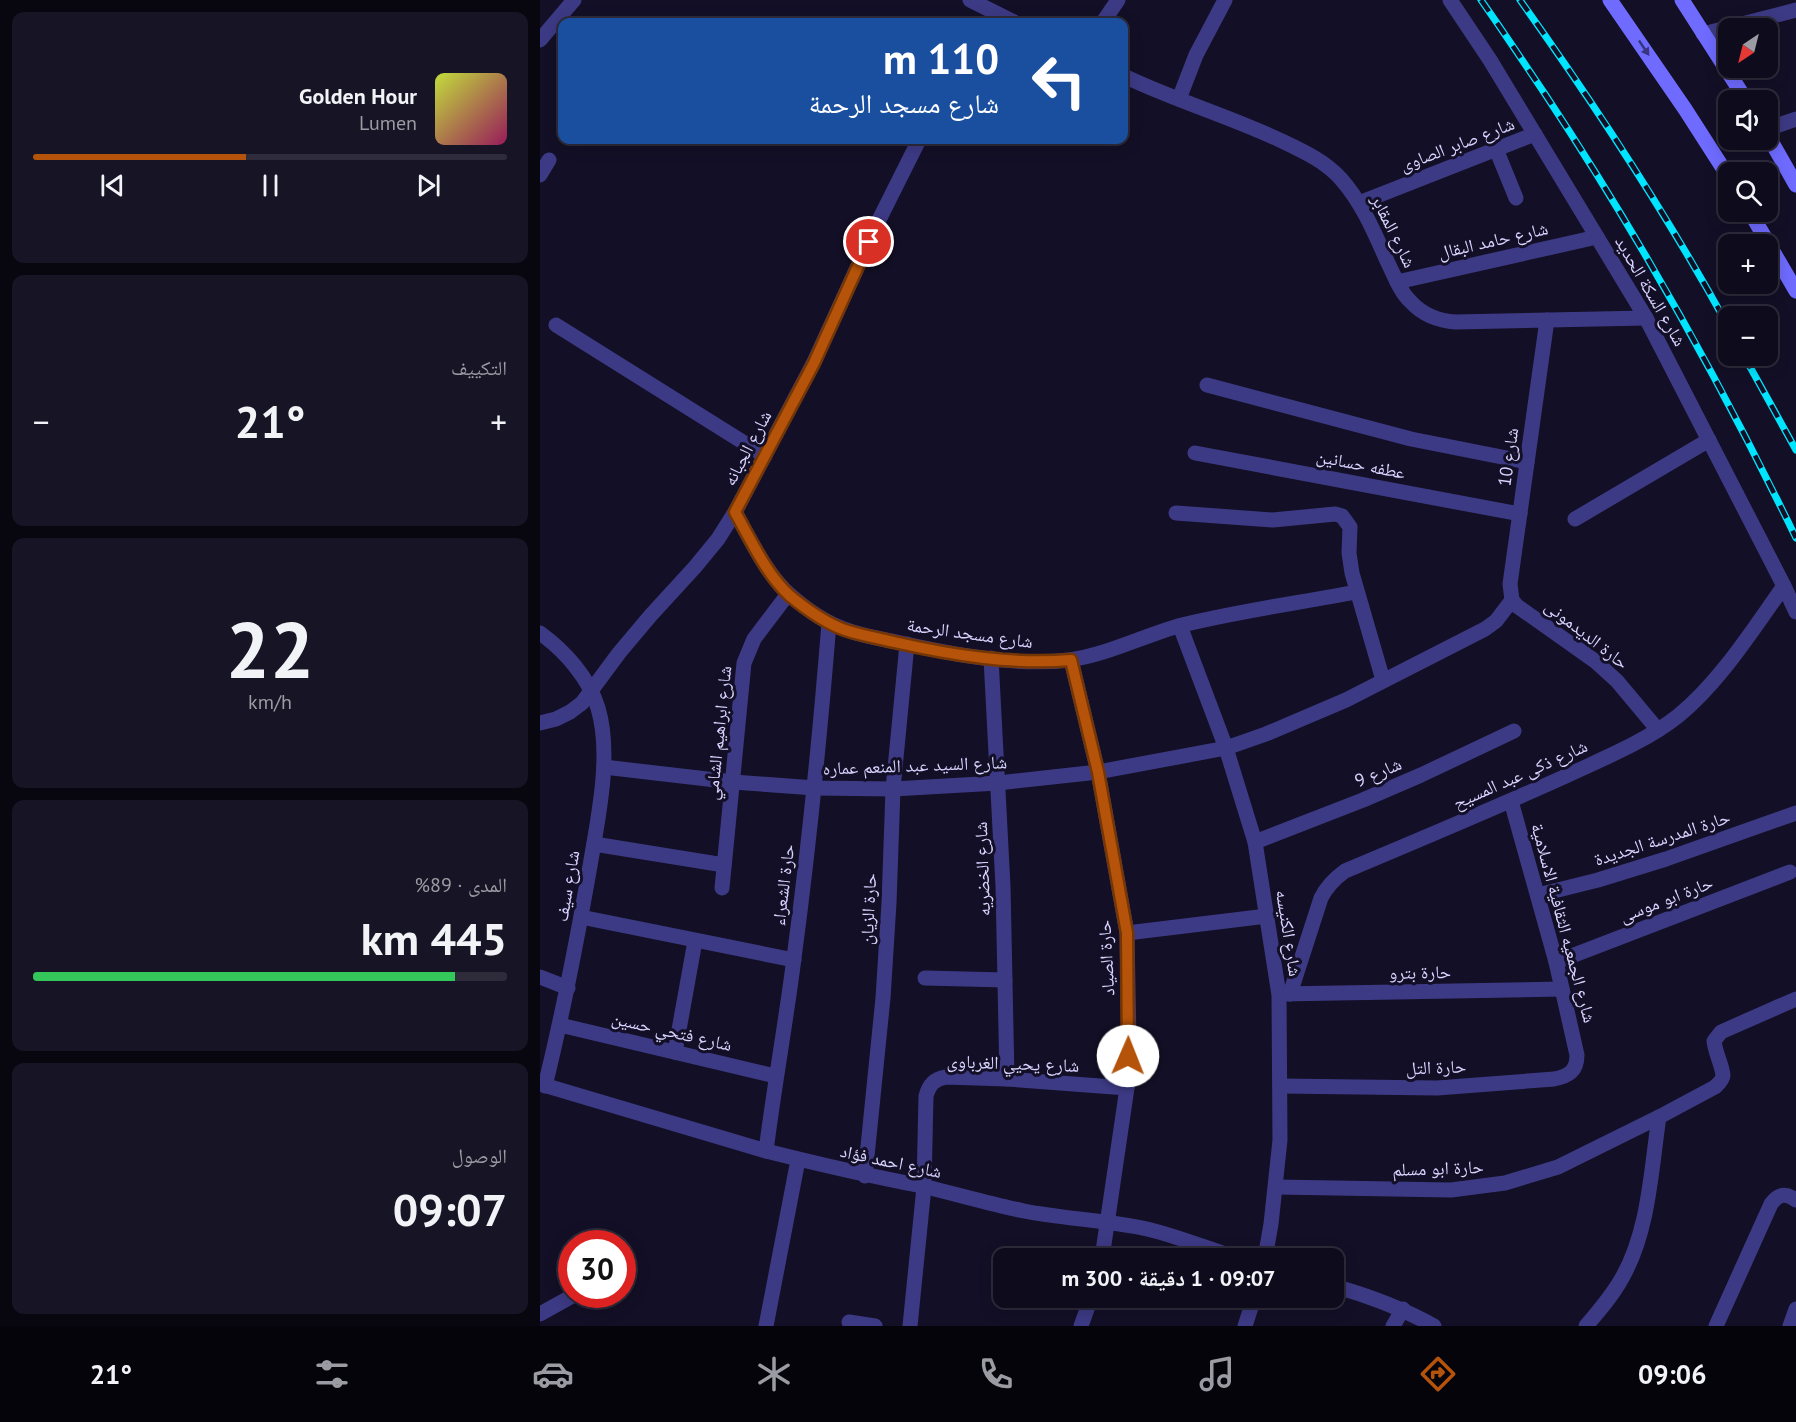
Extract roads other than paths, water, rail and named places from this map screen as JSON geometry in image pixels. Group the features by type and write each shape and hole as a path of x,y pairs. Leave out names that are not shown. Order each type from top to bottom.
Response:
{"street":[{"path":"559,18 574,0"},
{"path":"970,0 995,18"},
{"path":"1106,18 1118,0"},
{"path":"1179,99 1196,55 1226,0"},
{"name":"شارع السكة الحديد","path":"1450,0 1490,60 1646,318 1796,612"},
{"path":"1610,0 1719,162"},
{"path":"1682,0 1740,90"},
{"path":"1704,34 1796,10"},
{"path":"540,40 558,19"},
{"name":"شارع المقابر","path":"1128,78 1259,130 1313,156 1339,177 1359,203 1403,293 1420,310 1443,321 1646,318"},
{"path":"1778,125 1796,119"},
{"name":"شارع صابر الصاوى","path":"1359,203 1535,134"},
{"name":"شارع الجبانه","path":"540,723 556,719 582,703 620,653 703,558 735,512 814,363 878,222 918,144"},
{"path":"1496,149 1516,198"},
{"path":"1776,150 1796,185"},
{"path":"540,175 549,160"},
{"path":"1756,222 1796,291"},
{"name":"شارع حامد البقال","path":"1397,282 1598,237"},
{"name":"شارع 10","path":"1512,600 1510,584 1547,320"},
{"path":"556,325 765,456"},
{"path":"1207,385 1412,439 1527,462"},
{"path":"1575,519 1709,440"},
{"name":"عطفه حسانين","path":"1195,453 1520,514"},
{"name":"شارع مسجد الرحمة","path":"735,512 766,566 788,594 829,623 844,630 907,645 991,658 1042,662 1071,660 1180,626 1356,592"},
{"path":"1176,513 1273,520 1335,514 1342,516 1346,520 1350,533 1351,563 1356,592 1383,680"},
{"name":"شارع ذكى عبد المسيح","path":"1284,994 1321,898 1335,878 1345,871 1511,801 1621,750 1658,730 1686,709 1716,678 1784,586"},
{"name":"شارع ابراهيم الشامي","path":"722,888 744,663 754,639 788,594"},
{"name":"شارع السيد عبد المنعم عماره","path":"604,767 733,782 815,788 893,789 998,783 1098,772 1226,748 1266,734 1346,700 1485,628 1496,621 1512,600"},
{"name":"حارة الديدمونى","path":"1512,600 1517,606 1595,661 1624,688 1658,730"},
{"name":"حارة الشعراء","path":"766,1151 775,1076 794,960 815,788 829,623"},
{"name":"شارع الكنيسه","path":"1180,626 1226,748 1255,842 1284,994 1280,1140 1276,1188 1267,1248"},
{"name":"شارع سيف","path":"540,633 567,657 592,691 602,724 604,741 604,767 594,844 581,917 560,1025 542,1085"},
{"name":"حارة الزيان","path":"865,1176 883,998 893,789 907,645"},
{"name":"شارع الخضريه","path":"991,658 1003,886 1007,1079"},
{"name":"حارة الصياد","path":"1071,660 1098,772 1127,933 1129,1040 1127,1088 1104,1248"},
{"name":"شارع 9","path":"1255,842 1373,796 1514,731"},
{"name":"شارع الجمعيه الثقافية الاسلامية","path":"1511,801 1556,962 1577,1055"},
{"name":"حارة المدرسة الجديدة","path":"1538,895 1598,880 1666,859 1796,813"},
{"path":"594,844 724,865"},
{"name":"حارة ابو موسى","path":"1556,962 1790,872"},
{"path":"1127,933 1268,916"},
{"path":"581,917 794,960"},
{"path":"675,1052 695,941"},
{"path":"540,977 568,988"},
{"path":"925,978 1005,980"},
{"name":"حارة بترو","path":"1284,994 1562,989"},
{"name":"حارة ابو مسلم","path":"1276,1188 1451,1190 1505,1183 1558,1167 1715,1087 1723,1076 1714,1041 1721,1032 1796,999"},
{"name":"شارع فتحي حسين","path":"560,1025 775,1076"},
{"name":"حارة التل","path":"1281,1086 1437,1088 1554,1079 1568,1075 1574,1070 1577,1055"},
{"name":"شارع يحيي الغرباوى","path":"910,1326 924,1187 926,1096 932,1083 939,1078 946,1077 1127,1088"},
{"name":"شارع احمد فؤاد","path":"542,1085 798,1160 1049,1215 1149,1229 1207,1248"},
{"path":"1586,1326 1609,1299 1634,1253 1642,1229 1659,1117"},
{"path":"766,1326 798,1160"},
{"path":"1716,1326 1771,1204 1781,1195 1788,1195 1796,1200"},
{"path":"1344,1289 1371,1296 1403,1309 1434,1326"},
{"path":"540,1314 558,1304"},
{"path":"1081,1326 1087,1308"},
{"path":"1245,1326 1251,1308"},
{"path":"1394,1326 1403,1309"},
{"path":"1790,1326 1796,1309"},
{"path":"849,1322 875,1326"}],"railway":[{"path":"1481,0 1580,148 1646,257 1739,424 1796,538"},
{"path":"1520,0 1629,160 1718,308"},
{"path":"1750,366 1796,450"}]}
